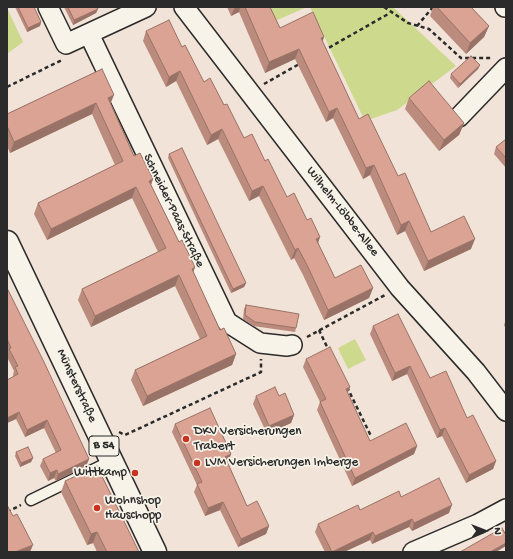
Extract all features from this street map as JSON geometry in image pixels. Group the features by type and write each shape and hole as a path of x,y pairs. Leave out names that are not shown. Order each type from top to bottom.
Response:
{"main road":[{"name":"Münsterstraße","path":"7,242 155,552"}],"street":[{"path":"48,7 66,44 146,7"},
{"name":"Wilhelm-Löbbe-Allee","path":"184,7 400,288 476,372 506,411"},
{"name":"Schneider-Paas-Straße","path":"89,34 227,322 260,343 287,346 292,345"},
{"path":"459,117 500,63"},
{"path":"413,552 478,524 506,509"}],"lane":[{"path":"31,500 111,461"}],"path":[{"path":"384,7 390,13 408,23 428,29 461,58 500,63"},
{"path":"417,26 433,7"},
{"path":"317,54 390,13"},
{"path":"7,87 69,58 66,44"},
{"path":"250,92 303,62"},
{"path":"292,345 400,288"},
{"path":"319,330 333,358"},
{"path":"99,435 113,429 125,435 261,372 260,343"},
{"path":"346,386 370,436"}],"green space":[{"path":"267,7 307,7 275,21"},
{"path":"310,7 393,7 456,66 397,110 365,121"},
{"path":"7,8 23,42 7,54"},
{"path":"355,339 366,360 348,369 338,348"}],"building":[{"path":"18,7 34,7 41,22 28,28"},
{"path":"68,7 97,7 98,9 74,20"},
{"path":"245,7 270,7 280,28 313,12 324,37 321,38 359,119 368,114 398,176 405,173 431,232 464,216 475,239 428,261 409,221 401,225 374,165 366,168 337,108 329,112 299,49 269,62"},
{"path":"437,7 471,7 489,26 470,43"},
{"path":"169,20 182,47 185,45 204,82 210,78 224,105 227,104 244,138 252,134 265,161 268,159 287,197 294,193 307,220 311,218 320,237 316,239 335,278 361,265 373,288 328,310 307,265 298,248 295,250 263,186 252,191 222,129 211,135 180,71 169,77 146,31"},
{"path":"471,56 480,65 460,84 451,74"},
{"path":"102,69 114,95 108,98 134,156 140,153 153,179 149,181 179,242 182,240 195,267 192,269 220,330 224,328 236,354 147,396 135,370 207,336 179,275 95,316 82,289 166,248 136,187 51,229 38,203 123,161 96,103 14,142 7,126 7,114"},
{"path":"429,81 464,123 444,140 409,98"},
{"path":"506,139 506,158 496,147"},
{"path":"182,148 246,283 233,289 169,154"},
{"path":"7,288 44,362 89,459 58,474 57,470 50,473 43,459 61,450 47,420 27,430 19,412 7,418 7,380 18,374 15,367 18,366 9,349 11,348 7,339"},
{"path":"246,305 299,314 296,328 255,322 245,315"},
{"path":"398,314 430,378 446,371 467,418 473,415 496,461 469,475 445,428 440,430 410,366 395,373 373,326"},
{"path":"330,347 350,387 346,389 370,441 406,423 417,446 355,478 320,402 326,399 306,359"},
{"path":"275,387 279,396 285,393 294,415 269,426 256,396"},
{"path":"210,408 231,454 225,457 247,506 257,501 269,526 241,539 223,502 208,508 197,484 202,482 175,424"},
{"path":"28,447 33,458 21,463 16,452"},
{"path":"97,466 139,552 107,552 97,532 91,534 65,481"},
{"path":"439,478 452,505 414,523 412,519 375,536 373,532 332,552 318,524 358,505 360,510 399,491 401,497"},
{"path":"7,505 13,516 17,514 33,545 15,552 7,552"},
{"path":"502,528 506,535 506,543 490,552 460,552"}],"place":[{"name":"DKV Versicherungen Trabert","path":"186,439"},
{"name":"LVM Versicherungen Imberge","path":"197,463"},
{"name":"Wittkamp","path":"135,473"},
{"name":"Wohnshop Hauschopp","path":"97,508"}]}
